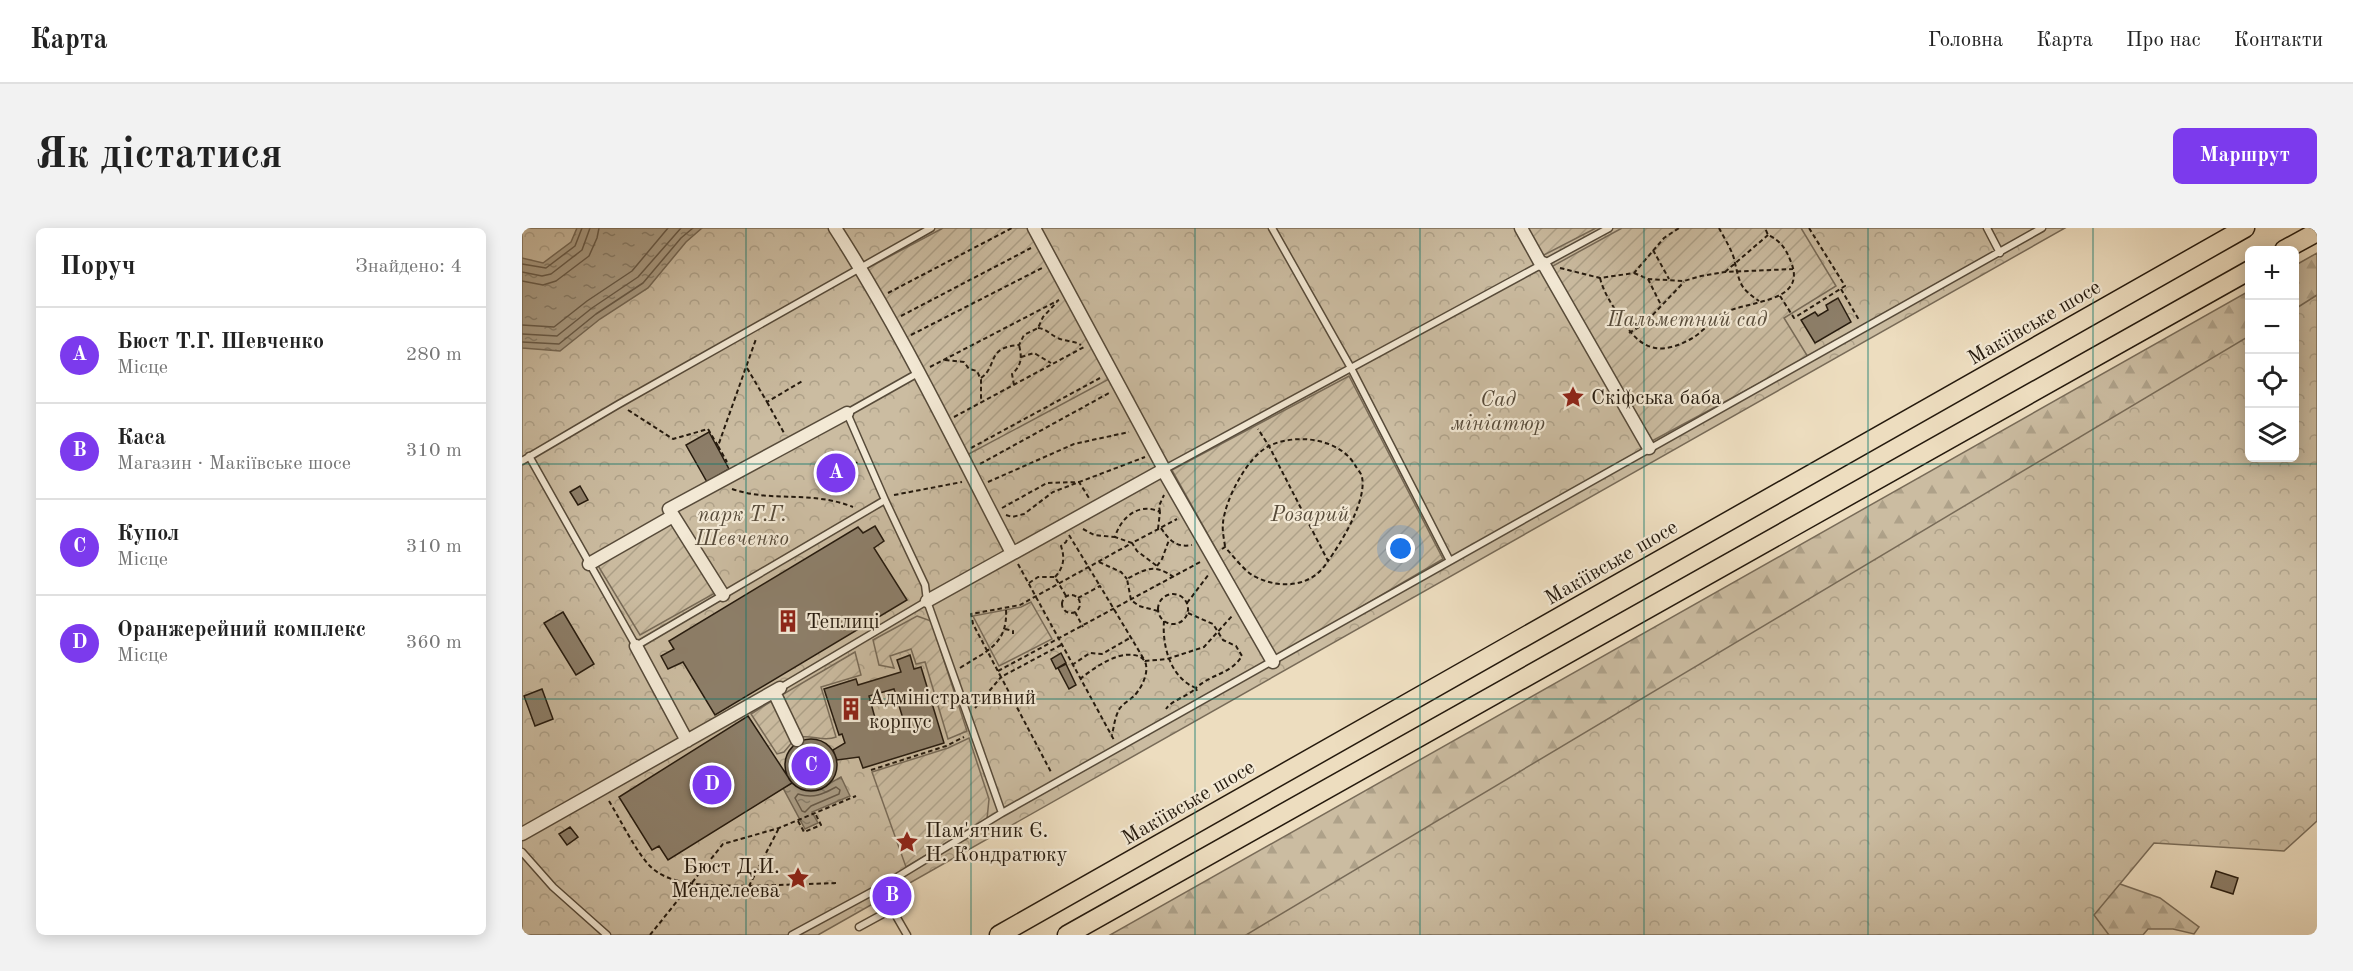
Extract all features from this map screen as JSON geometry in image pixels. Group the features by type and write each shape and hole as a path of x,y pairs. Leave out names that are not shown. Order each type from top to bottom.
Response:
{"main road":[{"name":"Макіївське шосе","path":"999,935 2245,228"},
{"path":"2291,246 2317,232"},
{"path":"1067,935 2245,273"}],"street":[{"path":"835,228 878,299 993,513 1012,553"},
{"path":"1034,228 1052,263 1064,298 1112,372 1163,469 1273,662"},
{"path":"1521,228 1649,448"},
{"path":"723,595 669,509 847,413"},
{"path":"927,601 1012,553 1066,530 1094,507 1163,469"},
{"path":"589,564 673,516"},
{"path":"636,646 687,741"},
{"path":"522,834 777,690 797,740"}],"lane":[{"path":"522,461 931,228"},
{"path":"1272,228 1351,368 1450,561"},
{"path":"1163,469 1609,228"},
{"path":"1986,228 2000,253"},
{"path":"792,935 879,888 1002,813 1199,701 1273,662 2042,228"},
{"path":"918,373 847,413 884,499 925,585 927,601 1002,813"},
{"path":"529,456 636,646 884,499"},
{"path":"777,690 927,601"},
{"path":"522,852 553,887 607,935"},
{"path":"879,888 907,935"},
{"path":"859,927 892,909"}],"path":[{"path":"878,299 1012,228"},
{"path":"1634,273 1653,250 1679,228"},
{"path":"1719,228 1735,261 1738,280 1746,292 1759,301"},
{"path":"1600,278 1602,289 1629,333 1654,349 1664,350 1690,340 1728,311 1780,296 1791,287 1795,273 1786,250 1779,240 1768,236 1765,228"},
{"path":"1780,296 1794,318 1845,286 1809,228"},
{"path":"1725,272 1735,261 1768,236"},
{"path":"890,322 1041,243"},
{"path":"1653,250 1670,279"},
{"path":"900,340 1052,263"},
{"path":"1542,264 1600,278 1634,273 1648,279 1684,281 1725,272 1793,269"},
{"path":"1648,279 1661,305"},
{"path":"1629,333 1644,324 1684,281"},
{"path":"1841,289 1864,327"},
{"path":"1038,328 1043,317 1064,298"},
{"path":"918,373 1064,298"},
{"path":"718,446 757,337 753,328"},
{"path":"944,423 1014,385 1084,346 1071,339 1056,338 1045,328 1038,328 1024,335 1019,345 1020,364 1012,374 1014,385"},
{"path":"981,378 997,353 1006,346 1019,345"},
{"path":"1021,357 1034,353 1053,363"},
{"path":"943,360 964,362 969,369 977,371 981,378 981,403"},
{"path":"747,368 789,444"},
{"path":"960,454 1112,372"},
{"path":"767,402 804,380"},
{"path":"973,479 1119,387"},
{"path":"619,404 673,439 708,429 735,474"},
{"path":"1253,422 1269,446 1328,561"},
{"path":"884,499 973,479 1074,444 1107,438 1141,426"},
{"path":"1289,441 1325,441 1342,450 1353,461 1362,477 1359,503 1342,541 1323,570 1312,579 1293,585 1270,583 1250,574 1225,547 1222,524 1242,473 1251,459 1269,446 1289,441"},
{"path":"993,513 1012,517 1024,514 1053,492 1156,453"},
{"path":"840,471 866,458"},
{"path":"721,481 729,488 747,494 822,497 838,501 863,513"},
{"path":"1079,482 1094,507"},
{"path":"993,513 1047,483 1079,482"},
{"path":"1115,537 1118,526 1124,518 1133,512 1147,508 1160,512 1160,528 1169,540 1181,546 1191,545 1200,535"},
{"path":"1056,782 973,624 971,614 1020,605 1188,513"},
{"path":"1066,530 1083,529 1094,535 1115,537 1132,543 1137,551 1174,577"},
{"path":"1066,530 1147,666 1144,680 1135,695 1120,708 1112,735"},
{"path":"1055,576 1063,564 1064,555 1061,546 1066,542 1066,530"},
{"path":"1127,579 1157,567 1169,540"},
{"path":"1164,621 1176,624 1185,619 1188,613 1187,603 1225,547"},
{"path":"1012,553 1118,747"},
{"path":"998,671 1174,577 1215,560"},
{"path":"1098,562 1121,572 1127,579 1131,600 1139,606 1158,611"},
{"path":"1028,584 1038,577 1055,576"},
{"path":"1055,576 1066,596"},
{"path":"1078,598 1100,586"},
{"path":"1187,603 1178,594 1168,594 1160,600 1158,611 1164,621 1163,632 1167,659 1182,679 1196,688 1199,701"},
{"path":"1072,595 1078,598 1079,607 1075,612 1067,613 1063,609 1062,601 1066,596 1072,595"},
{"path":"1080,678 1093,669 1128,654 1138,655 1145,661 1167,659 1204,647 1240,605"},
{"path":"953,673 997,644 1005,629 1006,609"},
{"path":"1075,612 1083,627"},
{"path":"1159,725 1167,706 1185,697 1209,678 1231,670 1242,656 1236,646 1223,639 1213,624 1188,613"},
{"path":"1005,629 1013,631"},
{"path":"1072,665 1090,653 1102,654 1131,638"},
{"path":"969,716 1001,677 1061,645"},
{"path":"871,770 946,746 973,732"},
{"path":"602,789 648,864 666,877 691,883 749,886 838,883"},
{"path":"650,935 723,844 779,828 856,796"},
{"path":"799,820 804,832 821,825 814,813"},
{"path":"749,886 779,828"}],"green space":[{"path":"522,228 2065,228 818,935 522,935"},
{"path":"943,228 1027,228 1111,378 967,455 866,269"},
{"path":"1527,228 1596,228 1542,256"},
{"name":"Пальметний сад","path":"1622,228 1801,228 1836,286 1784,318 1808,357 1652,441 1551,267"},
{"path":"2317,253 2317,347 2299,379 2299,300 2299,263"},
{"path":"2245,293 2245,462 2287,462 1344,935 1110,935"},
{"path":"2317,295 2317,821 2284,851 2154,843 2094,915 2109,935 1246,935 2245,338 2245,462 2299,462 2299,306"},
{"name":"Розарий","path":"1349,376 1443,559 1276,657 1172,470"},
{"path":"671,521 715,593 640,635 597,564"},
{"path":"1031,602 1052,639 999,666 973,616 1021,607"},
{"path":"917,616 931,621 967,731 948,739 925,662 916,664 911,649 890,656 894,668 879,665 873,640"},
{"path":"855,652 861,675 821,687 836,737 827,739 800,737 780,696"},
{"path":"775,699 794,740 784,752 777,754 751,714"},
{"path":"969,738 989,799 987,819 906,867 872,772 948,748"},
{"path":"2100,877 2160,898 2199,927 2194,934 2173,929 2148,929 2143,935 2091,935 2084,897"}],"water":[{"path":"577,228 702,228 686,242 648,288 600,319 560,351 522,348 522,258 543,263 571,242"},
{"path":"841,777 850,796 812,812 818,823 805,829 783,788 792,783 811,790"}],"building":[{"path":"1838,298 1851,322 1815,343 1801,320 1815,312 1818,316 1828,310 1826,305"},
{"path":"709,432 729,469 707,482 686,445"},
{"path":"580,486 588,500 578,505 570,492"},
{"name":"Теплиці","path":"875,526 884,541 874,548 907,600 715,715 683,662 668,669 661,656 674,649 669,641 858,527 863,533"},
{"path":"563,612 594,664 576,675 544,623"},
{"path":"1061,653 1066,663 1056,669 1051,659"},
{"name":"Адміністративний корпус","path":"910,655 914,669 921,667 944,743 863,768 859,757 837,760 833,750 845,743 842,734 839,735 824,689 856,679 858,685 901,672 897,660","holes":["894,689 904,722 878,729 869,696"]},
{"path":"1066,664 1076,685 1069,689 1058,668"},
{"path":"542,689 553,719 535,726 524,696"},
{"path":"748,716 792,783 668,860 659,846 652,850 619,797"},
{"path":"806,739 816,739 825,743 833,751 837,765 833,779 825,787 816,791 806,791 797,787 789,779 785,770 785,760 789,751 797,743"},
{"path":"570,827 578,837 567,845 559,834"},
{"path":"2216,871 2238,878 2233,894 2211,887"}],"place":[{"name":"Скіфська баба","path":"1573,397"},
{"name":"Бюст Т.Г. Шевченко","path":"836,473"},
{"name":"Теплиці","path":"788,621"},
{"name":"Адміністративний корпус","path":"851,709"},
{"name":"Купол","path":"811,766"},
{"name":"Оранжерейний комплекс","path":"712,785"},
{"name":"Пам'ятник Є. Н. Кондратюку","path":"907,842"},
{"name":"Бюст Д.И. Менделеева","path":"798,878"},
{"name":"Каса","path":"892,896"}],"park label":[{"name":"Сад мініатюр","path":"1498,411"},
{"name":"парк Т.Г. Шевченко","path":"742,526"}]}
